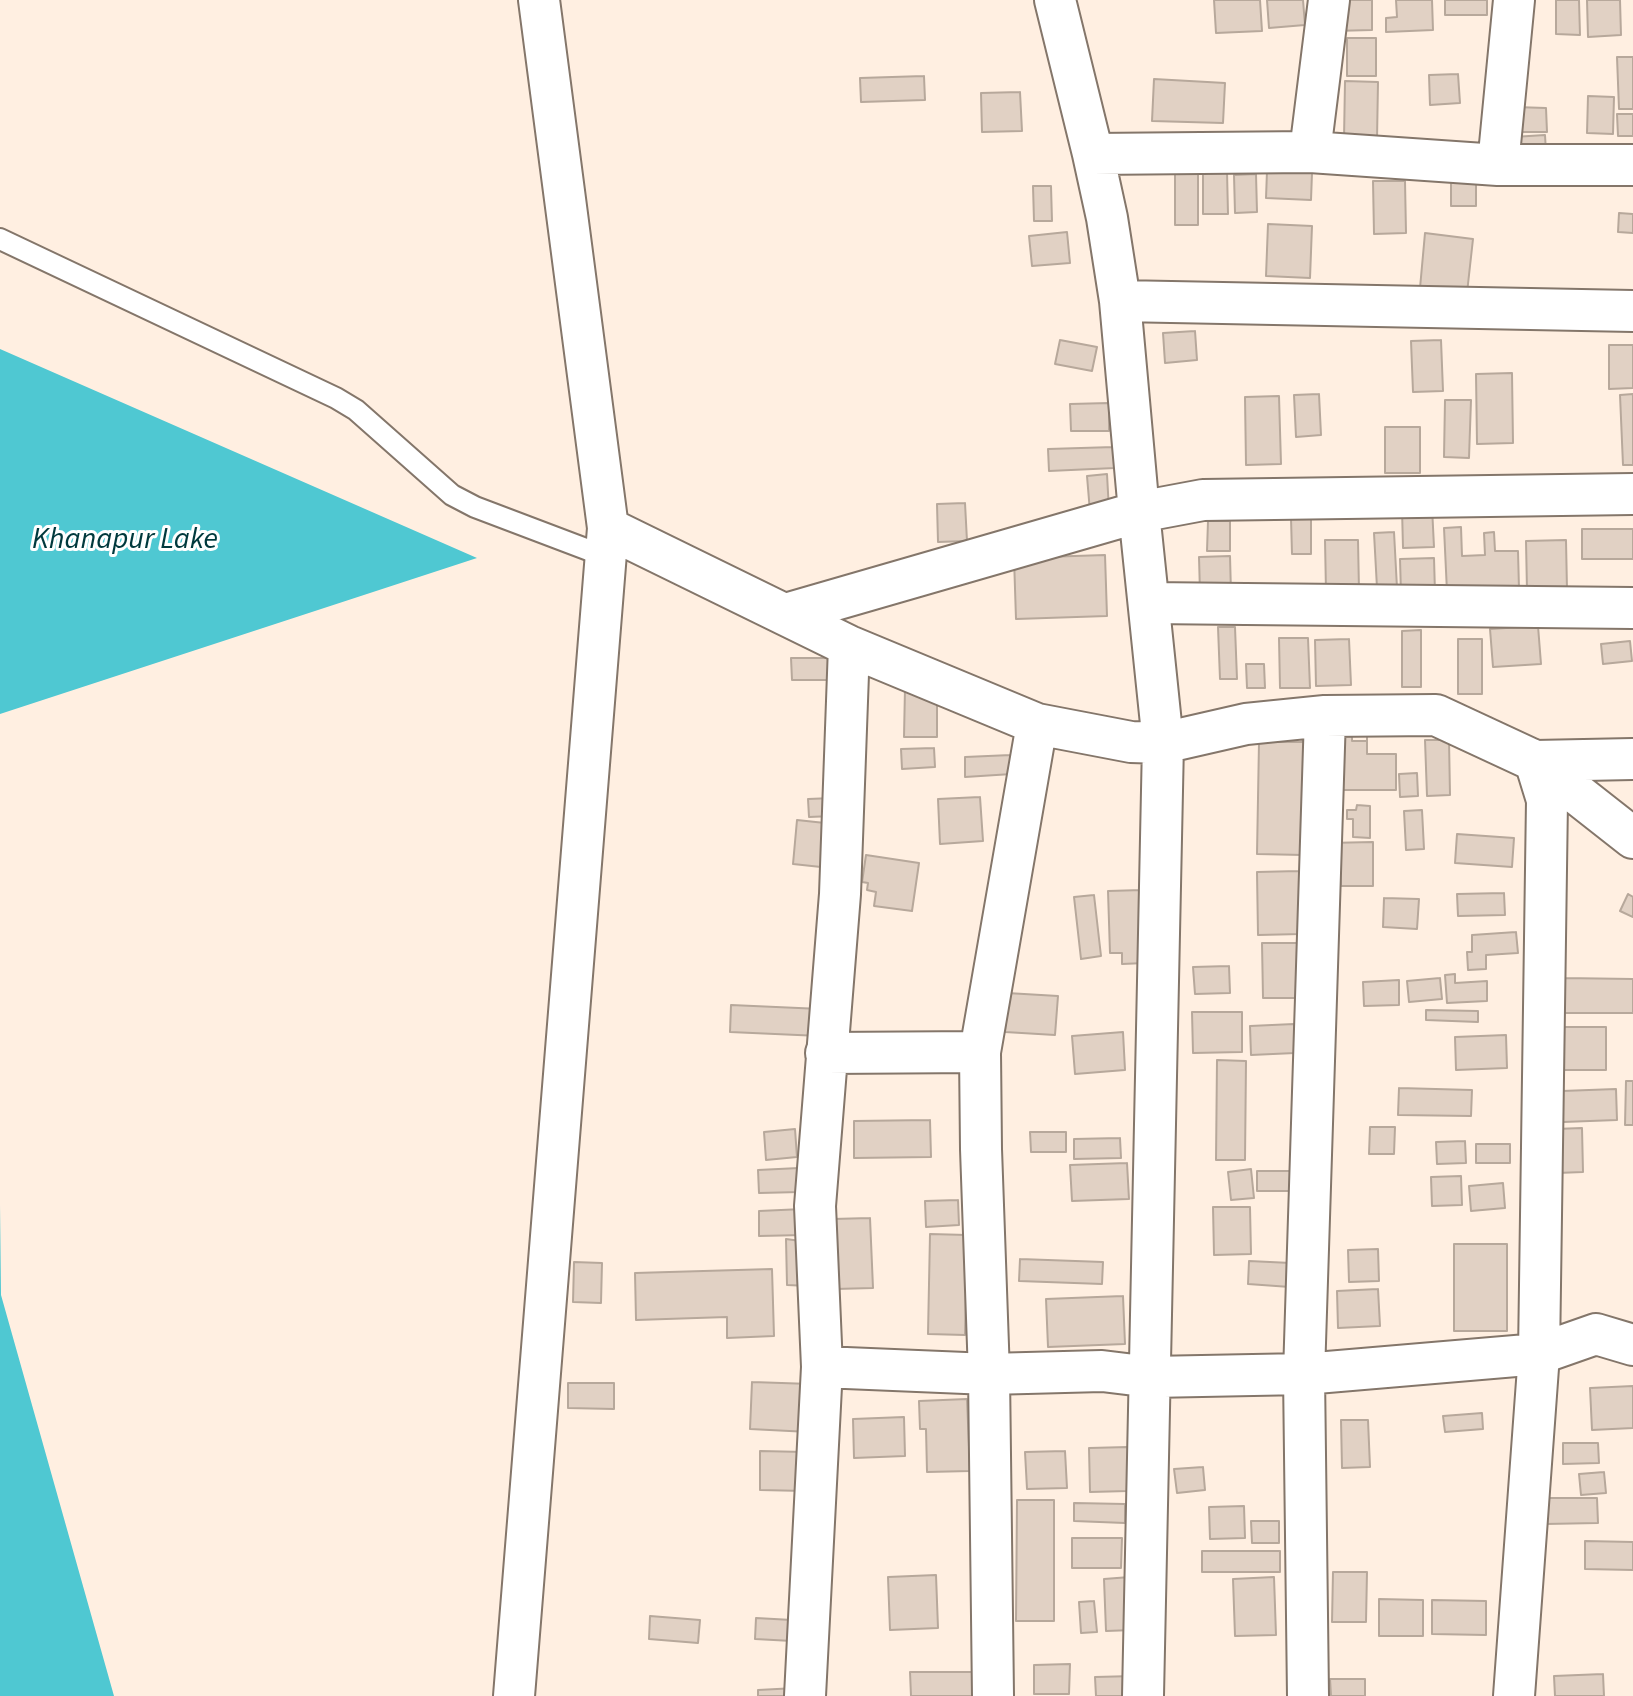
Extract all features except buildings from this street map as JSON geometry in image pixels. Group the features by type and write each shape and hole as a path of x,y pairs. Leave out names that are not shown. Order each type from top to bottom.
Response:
{"street":[{"path":"514,1696 608,542 539,0"},
{"path":"1055,0 1107,218 1120,301 1163,743 1143,1696"},
{"path":"1310,152 1329,0"},
{"path":"1498,165 1514,0"},
{"path":"1093,154 1310,152 1498,165 1633,165"},
{"path":"1120,301 1633,311"},
{"path":"786,614 1139,512 1203,500 1633,494"},
{"path":"608,542 786,614 849,646 1037,724 1131,742 1163,743 1246,724 1325,716 1436,715 1535,761 1633,838"},
{"path":"1149,603 1633,608"},
{"path":"805,1696 822,1367 815,1206 840,894 849,646"},
{"path":"1308,1696 1304,1374 1325,716"},
{"path":"993,1696 989,1374 980,1052 1037,724"},
{"path":"1535,761 1633,759"},
{"path":"1514,1696 1539,1354 1547,800 1535,761"},
{"path":"826,1053 980,1052"},
{"path":"822,1367 989,1374 1102,1371 1151,1377 1304,1374 1539,1354 1596,1334 1633,1345"}],"lane":[{"path":"0,239 336,398 356,410 434,481 463,501 608,542"}],"water":[{"name":"Khanapur Lake","path":"0,349 477,558 0,714"},
{"path":"0,1205 1,1295 114,1696 0,1696"}]}
